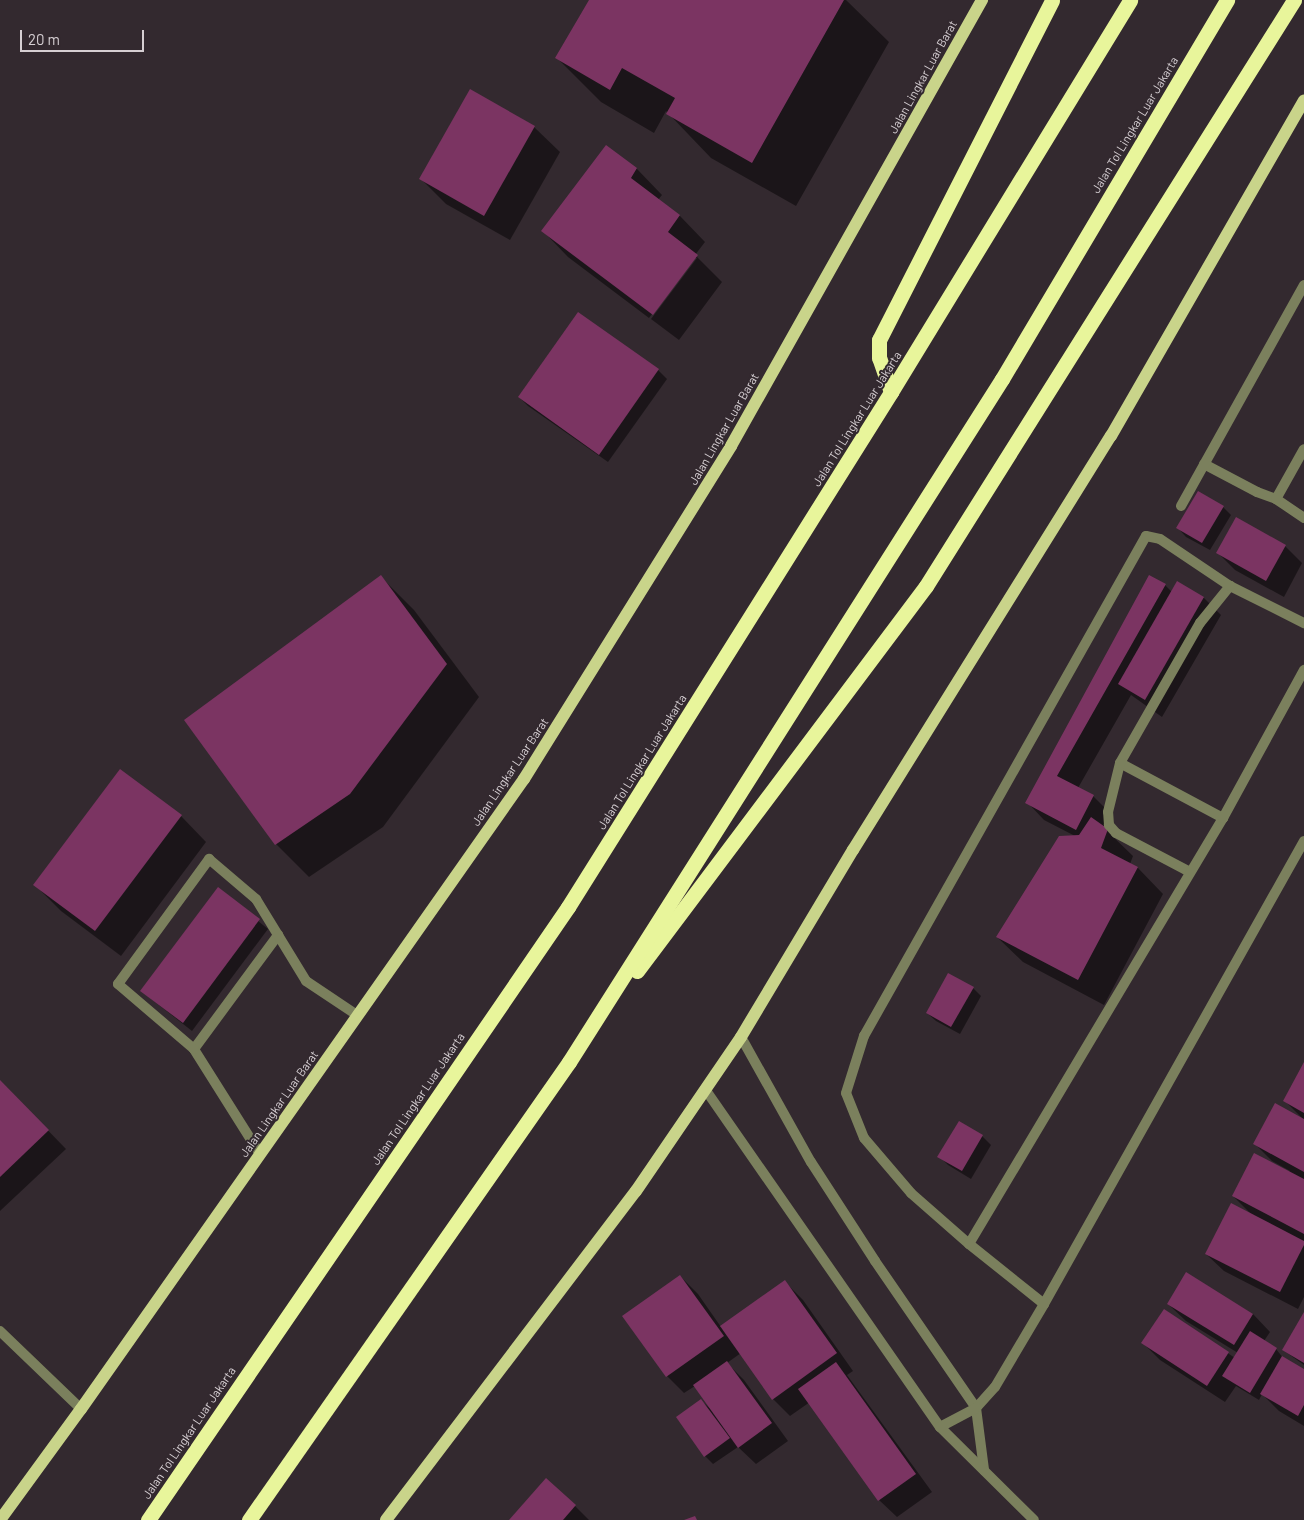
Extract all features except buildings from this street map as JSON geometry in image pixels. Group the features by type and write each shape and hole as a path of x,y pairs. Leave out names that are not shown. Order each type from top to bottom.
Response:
{"highway":[{"path":"891,392 879,358 879,340 1052,0"},
{"name":"Jalan Tol Lingkar Luar Jakarta","path":"148,1520 568,907 891,392 1130,0"},
{"name":"Jalan Tol Lingkar Luar Jakarta","path":"248,1520 569,1062 1002,379 1227,0"},
{"path":"569,1062 926,586 1294,0"}],"main road":[{"name":"Jalan Lingkar Luar Barat","path":"0,1520 81,1409 524,779 731,446 982,0"},
{"path":"386,1520 636,1191 740,1037 853,850 1111,436 1304,101"}],"street":[{"path":"1181,506 1304,285"},
{"path":"1276,499 1304,448"},
{"path":"1204,464 1257,492 1276,499 1304,518"},
{"path":"1044,1304 911,1193 864,1138 846,1093 864,1036 1146,536 1160,540 1230,586 1304,623"},
{"path":"1190,872 1116,833 1109,825 1108,812 1120,763 1200,623 1230,586"},
{"path":"970,1244 1223,818 1304,670"},
{"path":"1120,763 1223,818"},
{"path":"940,1427 976,1408 995,1387 1044,1304 1304,841"},
{"path":"260,1154 194,1049 118,984 209,859 256,899 306,981 358,1015"},
{"path":"194,1049 278,935"},
{"path":"740,1037 811,1162 875,1262 976,1408 984,1470"},
{"path":"705,1089 940,1427 1034,1520"},
{"path":"0,1331 81,1409"}]}
